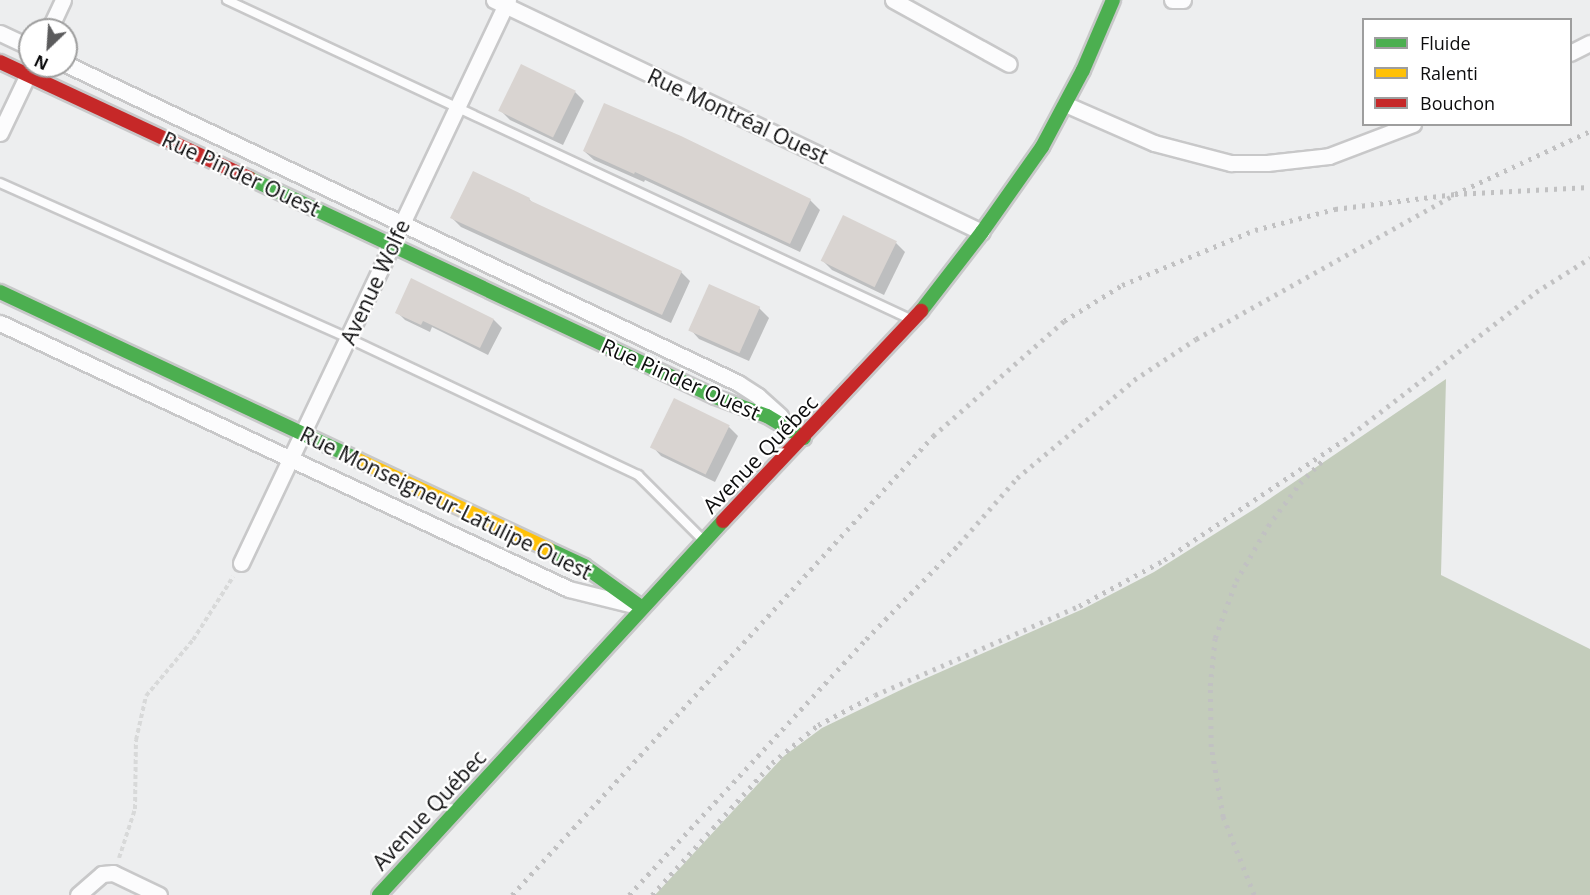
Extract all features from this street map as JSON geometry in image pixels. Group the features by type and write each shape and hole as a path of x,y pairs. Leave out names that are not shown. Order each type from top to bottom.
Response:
{"street":[{"path":"55,18 63,0"},
{"path":"893,0 1010,64"},
{"name":"Avenue Québec","path":"379,895 641,607 913,321 982,232 1042,147 1083,70 1113,0"},
{"path":"1172,0 1183,0"},
{"name":"Avenue Wolfe","path":"241,563 458,106 503,2"},
{"name":"Rue Montréal Ouest","path":"503,2 982,232"},
{"path":"0,33 18,41"},
{"path":"1572,52 1590,43"},
{"name":"Rue Pinder Ouest","path":"0,62 18,67"},
{"name":"Rue Pinder Ouest","path":"78,70 738,383 758,396 804,438"},
{"path":"0,133 26,78"},
{"name":"Rue Pinder Ouest","path":"47,78 715,397 767,416 804,438"},
{"path":"1065,104 1154,142 1231,163 1267,163 1329,156 1408,126"},
{"name":"Rue Monseigneur-Latulipe Ouest","path":"0,292 584,566 641,607"},
{"name":"Rue Monseigneur-Latulipe Ouest","path":"0,323 569,589 641,607"},
{"path":"78,895 102,874 113,873 159,895"}],"lane":[{"path":"227,0 458,106 913,321"},
{"path":"0,183 348,339 638,475 705,542"}],"path":[{"path":"113,873 135,809 136,740 146,696 193,640 241,563"}],"green space":[{"path":"1446,379 1441,575 1590,649 1590,895 655,895 784,756 822,728 913,684 1083,609 1154,572 1256,508"}],"building":[{"path":"521,64 576,91 553,137 498,111"},
{"path":"604,103 681,136 811,199 790,244 635,172 634,174 583,151"},
{"path":"473,171 530,198 529,200 682,271 662,315 450,218"},
{"path":"843,215 897,241 875,287 821,261"},
{"path":"411,278 494,319 480,348 423,321 421,325 395,313"},
{"path":"709,284 760,307 739,353 688,331"},
{"path":"674,398 730,425 706,475 650,447"}],"railway":[{"path":"629,895 866,639 959,544 1017,478 1134,380 1196,339 1455,194 1590,131"},
{"path":"512,895 933,436 1064,321 1122,285 1255,230 1335,209 1455,194 1590,187"},
{"path":"652,895 772,763 818,725 875,695 1079,606 1164,560 1344,440 1536,292 1590,258"},
{"path":"1254,895 1223,817 1211,747 1210,686 1215,638 1236,581 1268,526 1300,483 1322,461"}],"traffic: fast":[{"path":"921,311 982,232 1042,147 1083,70 1113,0"},
{"path":"249,178 715,397 767,416 804,438"},
{"path":"0,292 356,459"},
{"path":"379,895 723,521"},
{"path":"548,549 584,566 641,607"}],"traffic: slow":[{"path":"356,459 548,549"}],"traffic: jam":[{"path":"0,62 249,178"},
{"path":"723,521 921,311"}]}
